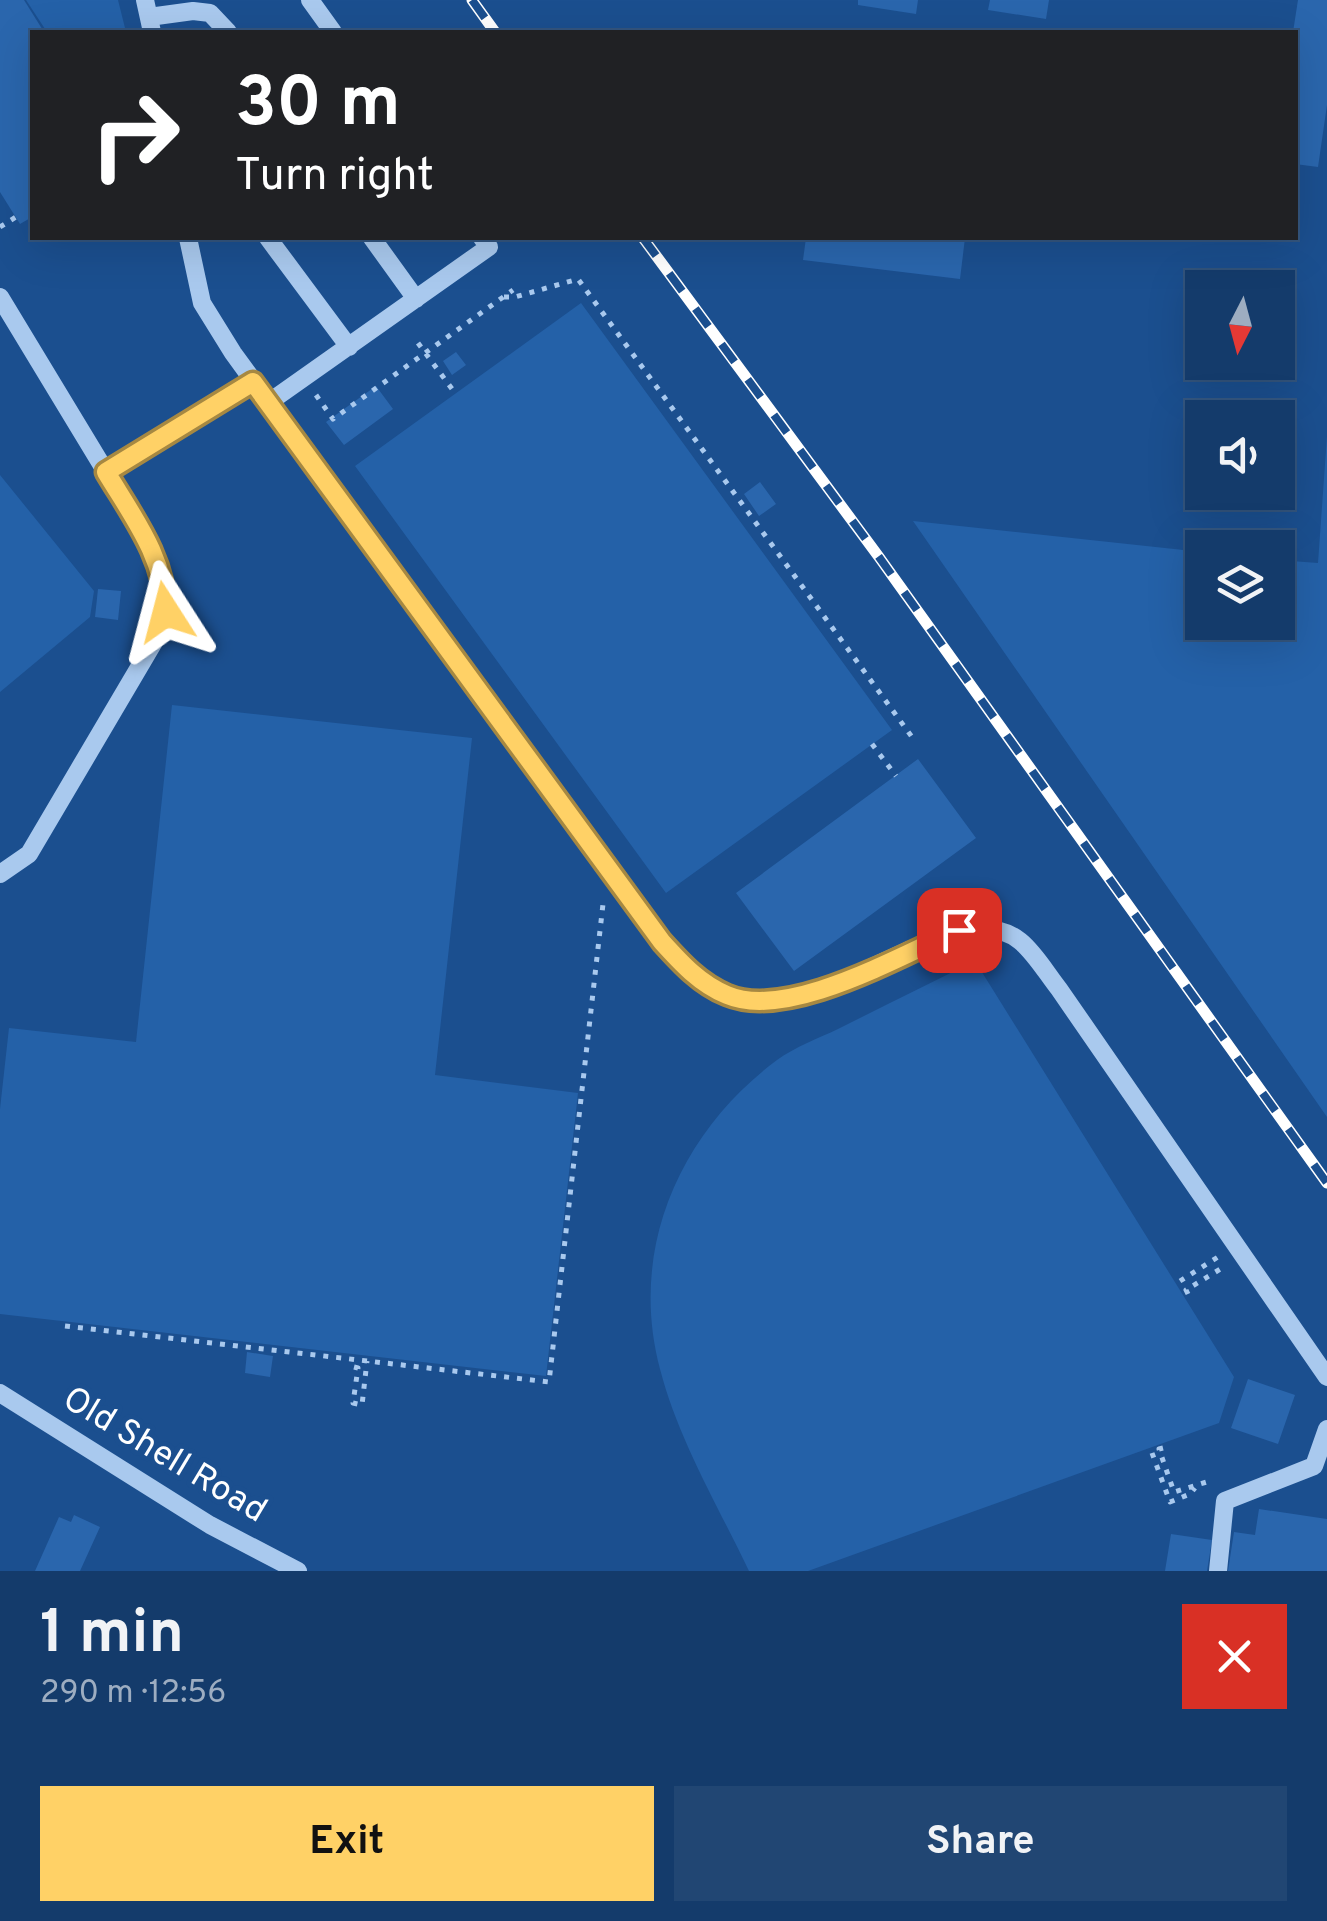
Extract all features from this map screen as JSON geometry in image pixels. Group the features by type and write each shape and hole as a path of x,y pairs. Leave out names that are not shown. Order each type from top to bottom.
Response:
{"street":[{"path":"310,0 332,30"},
{"path":"149,17 193,11 210,13 226,30"},
{"path":"188,240 202,304 253,382 662,942 688,971 746,1001 790,1000 959,930 1001,932 1019,940 1059,989 1327,1377"},
{"path":"269,240 348,347"},
{"path":"373,240 416,300"},
{"path":"268,403 489,247 484,240"},
{"path":"0,297 155,553 166,584 166,612 154,642 84,766 29,854 0,874"},
{"path":"106,472 253,382"},
{"name":"Old Shell Road","path":"0,1393 210,1525 298,1571"},
{"path":"1218,1571 1225,1501 1314,1466 1327,1429"}],"path":[{"path":"0,227 16,217"},
{"path":"504,297 516,298 578,280 912,738"},
{"path":"322,426 512,290"},
{"path":"418,343 455,393"},
{"path":"314,393 332,419"},
{"path":"872,744 896,776"},
{"path":"65,1326 549,1382 604,896"},
{"path":"1180,1281 1226,1252"},
{"path":"1188,1294 1186,1290 1226,1266 1232,1276"},
{"path":"354,1367 358,1368 353,1403 362,1404 367,1361"},
{"path":"1163,1448 1158,1449 1174,1492 1213,1480"},
{"path":"1152,1453 1170,1502 1190,1494 1196,1486"}],"shaded area":[{"path":"26,0 118,0 126,30 46,30"},
{"path":"581,303 892,730 666,893 355,466"},
{"path":"1327,436 1327,1117 913,521 1185,550 1185,640 1295,640 1295,561 1318,563"},
{"path":"0,475 94,591 90,617 0,692"},
{"path":"172,705 472,738 435,1075 578,1093 546,1376 0,1314 0,1109 9,1028 136,1042"},
{"path":"975,961 1234,1377 1219,1423 808,1571 749,1571 688,1447 660,1369 652,1324 651,1280 657,1237 670,1196 713,1122 777,1060"}],"building":[{"path":"0,0 24,0 43,30 30,30 30,218 20,224 0,192"},
{"path":"858,0 918,0 916,14 858,5"},
{"path":"990,0 1049,0 1046,19 988,10"},
{"path":"1298,0 1327,0 1327,105 1318,167 1298,164 1298,30 1293,30"},
{"path":"806,240 965,240 960,279 803,260"},
{"path":"456,352 466,365 452,375 443,361"},
{"path":"376,386 393,409 344,445 326,422"},
{"path":"760,482 776,504 759,516 744,494"},
{"path":"98,589 121,591 118,620 95,617"},
{"path":"918,759 976,838 794,971 736,893"},
{"path":"247,1352 273,1356 270,1377 245,1373"},
{"path":"1248,1379 1295,1395 1278,1444 1231,1428"},
{"path":"1259,1509 1327,1519 1327,1571 1228,1571 1234,1532 1255,1535"},
{"path":"74,1515 100,1527 80,1571 35,1571 59,1517 71,1522"},
{"path":"1171,1534 1212,1540 1207,1571 1165,1571"}],"railway":[{"path":"472,0 494,30"},
{"path":"644,240 879,557 1327,1183"}],"route":[{"path":"166,612 166,584 155,553 106,472 253,382 662,942 688,971 746,1001 790,1000 959,930"}]}
